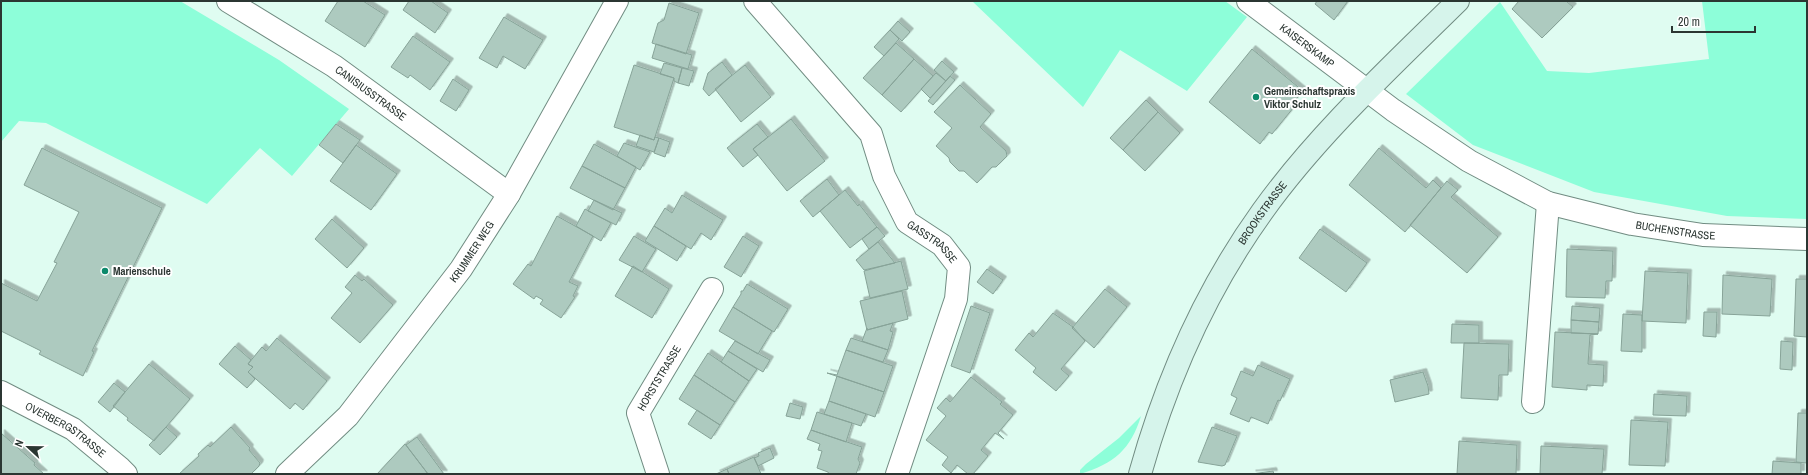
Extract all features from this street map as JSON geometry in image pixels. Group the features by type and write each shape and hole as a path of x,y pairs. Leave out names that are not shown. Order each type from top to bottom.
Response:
{"main road":[{"name":"BROOKSTRASSE","path":"1140,474 1161,408 1175,371 1214,291 1232,258 1262,211 1296,168 1367,90 1458,1"}],"street":[{"name":"CANISIUSSTRASSE","path":"228,1 334,66 509,194"},
{"name":"KRUMMER WEG","path":"287,474 348,416 461,270 509,194 617,1"},
{"name":"GASSTRASSE","path":"756,1 871,134 884,176 907,222 942,245 959,267 956,299 896,474"},
{"name":"KAISERSKAMP","path":"1248,1 1367,90"},
{"name":"BUCHENSTRASSE","path":"1367,90 1393,110 1469,161 1548,203 1632,224 1702,235 1807,239"},
{"path":"1533,402 1548,203"},
{"name":"HORSTSTRASSE","path":"658,474 638,413 712,289"},
{"name":"OVERBERGSTRASSE","path":"1,392 73,429 126,474"}],"green space":[{"path":"1,1 180,1 279,60 349,109 292,176 260,148 207,204 46,123 19,121 1,142"},
{"path":"972,1 1225,1 1247,17 1187,91 1120,50 1083,107"},
{"path":"1702,1 1807,1 1807,219 1727,216 1594,192 1473,145 1406,94 1500,2 1547,71 1589,73 1709,59"},
{"path":"1141,416 1132,438 1120,454 1112,460 1092,470 1080,474 1080,470 1086,464 1119,438"}],"building":[{"path":"338,1 363,1 385,15 365,47 325,21"},
{"path":"409,1 431,1 448,13 435,33 403,10"},
{"path":"1317,1 1348,1 1334,20 1315,4"},
{"path":"1519,1 1566,1 1573,7 1542,38 1512,9"},
{"path":"669,3 699,13 686,54 652,43 658,23 664,20"},
{"path":"504,17 543,40 525,69 503,56 497,68 479,58"},
{"path":"898,21 910,32 902,41 890,30"},
{"path":"890,30 899,39 884,56 874,47"},
{"path":"413,36 450,62 430,90 410,75 408,78 391,67"},
{"path":"896,43 914,59 882,95 863,78"},
{"path":"656,44 692,55 688,69 652,58"},
{"name":"Gemeinschaftspraxis Viktor Schulz","path":"1252,49 1303,91 1291,105 1294,107 1272,134 1269,132 1260,144 1209,102"},
{"path":"914,59 933,76 901,112 882,95"},
{"path":"942,61 954,72 946,81 934,70"},
{"path":"722,62 732,75 709,96 703,89 708,73"},
{"path":"664,63 682,68 678,83 674,81 674,78 660,74"},
{"path":"634,65 674,78 654,140 614,127"},
{"path":"745,65 771,97 741,122 715,89"},
{"path":"682,68 694,71 689,86 678,83"},
{"path":"936,73 946,81 930,98 921,89"},
{"path":"950,76 955,80 933,105 928,101"},
{"path":"453,79 469,90 456,111 440,101"},
{"path":"960,85 991,114 980,127 1006,151 1007,156 996,167 992,167 977,183 964,171 959,171 950,162 949,158 936,146 952,128 934,112"},
{"path":"1146,100 1158,112 1123,150 1110,138"},
{"path":"1158,112 1180,133 1145,171 1123,150"},
{"path":"791,119 825,161 787,191 753,149"},
{"path":"336,124 360,140 343,163 319,145"},
{"path":"757,124 768,137 753,149 758,155 743,167 727,148"},
{"path":"640,135 654,140 655,137 659,138 654,152 636,146"},
{"path":"659,138 670,142 665,157 654,153"},
{"path":"624,143 650,152 640,170 617,156"},
{"path":"594,144 636,167 625,188 582,166"},
{"path":"356,145 397,174 371,210 330,181"},
{"path":"42,148 162,208 92,351 94,352 83,376 39,354 41,351 1,331 1,283 37,301 57,263 54,262 79,212 24,185"},
{"path":"1379,148 1426,188 1433,180 1441,188 1405,232 1349,185"},
{"path":"582,166 625,188 613,210 570,188"},
{"path":"827,179 839,195 813,217 800,201"},
{"path":"1447,181 1458,190 1451,197 1498,237 1467,273 1410,225"},
{"path":"845,190 858,206 859,204 877,227 850,248 820,211"},
{"path":"682,195 723,220 711,240 701,233 691,249 654,226 665,208 672,213"},
{"path":"594,200 622,213 616,225 588,211"},
{"path":"585,209 611,223 601,241 576,226"},
{"path":"557,216 593,236 569,282 578,286 573,296 575,297 561,318 540,304 543,300 536,296 534,299 513,284 528,264 531,266"},
{"path":"332,219 364,248 347,268 315,239"},
{"path":"654,226 686,246 677,261 645,241"},
{"path":"877,227 885,236 869,249 862,239"},
{"path":"1320,229 1367,263 1346,292 1299,258"},
{"path":"634,236 656,249 642,272 619,260"},
{"path":"743,236 759,246 741,277 724,267"},
{"path":"878,242 895,263 864,270 856,260"},
{"path":"1567,249 1613,251 1612,281 1606,281 1605,298 1566,297"},
{"path":"901,261 908,289 870,298 864,271"},
{"path":"633,266 669,289 652,318 615,296"},
{"path":"987,269 1003,280 993,294 977,282"},
{"path":"1645,271 1688,273 1686,323 1642,321"},
{"path":"355,275 362,281 364,279 393,305 360,343 331,318 352,293 345,287"},
{"path":"1723,275 1772,279 1770,316 1722,314"},
{"path":"1796,279 1807,279 1807,337 1794,336"},
{"path":"747,284 788,309 774,332 733,307 741,294 741,291 743,291"},
{"path":"1105,289 1127,307 1094,348 1072,328"},
{"path":"902,291 908,319 867,330 860,301"},
{"path":"971,306 990,313 970,373 951,366"},
{"path":"1572,306 1600,308 1599,322 1571,320"},
{"path":"733,307 772,331 758,354 719,331"},
{"path":"1704,312 1717,312 1716,337 1703,336"},
{"path":"1053,313 1073,327 1085,341 1061,369 1069,376 1056,391 1033,372 1036,368 1015,350 1029,333 1033,337"},
{"path":"1623,314 1642,315 1642,352 1621,351"},
{"path":"1571,320 1599,322 1598,334 1571,333"},
{"path":"893,323 890,331 893,332 888,350 862,341 867,328 867,330"},
{"path":"1452,324 1479,325 1479,343 1451,343"},
{"path":"1555,332 1598,334 1590,335 1588,364 1604,365 1603,386 1587,385 1587,390 1552,387"},
{"path":"277,338 327,381 303,410 295,403 290,409 248,372 253,367 248,364 262,347 266,351"},
{"path":"851,338 888,350 883,362 846,350"},
{"path":"735,341 770,360 763,372 728,351"},
{"path":"1781,341 1793,342 1792,370 1780,369"},
{"path":"1464,343 1509,344 1508,375 1499,375 1498,400 1461,398"},
{"path":"235,346 251,360 248,364 253,367 248,372 255,379 247,388 219,364"},
{"path":"846,350 893,366 884,392 827,373 837,375"},
{"path":"728,351 757,369 749,381 721,362"},
{"path":"708,353 749,381 735,402 694,375"},
{"path":"149,364 190,399 154,441 127,420 128,418 113,406"},
{"path":"1258,365 1290,379 1280,401 1278,400 1268,424 1251,417 1249,422 1230,414 1237,398 1231,395 1241,371 1253,376"},
{"path":"1423,372 1429,394 1395,402 1390,380"},
{"path":"694,375 735,402 720,425 679,399"},
{"path":"837,376 884,392 875,417 829,401"},
{"path":"971,377 1002,402 1000,404 1013,415 998,433 1004,439 995,433 981,450 988,456 973,474 968,474 957,465 951,473 942,465 948,457 926,440 946,416 937,408 946,398 950,402"},
{"path":"114,383 125,392 110,412 98,402"},
{"path":"1654,394 1687,396 1686,416 1653,415"},
{"path":"829,401 866,414 861,426 824,414"},
{"path":"790,403 803,407 800,419 786,416"},
{"path":"697,410 720,425 711,439 688,424"},
{"path":"817,412 852,423 846,442 811,430"},
{"path":"1798,413 1807,413 1807,463 1796,462"},
{"path":"1631,420 1668,422 1665,466 1629,465"},
{"path":"166,427 177,437 160,455 149,445"},
{"path":"231,427 250,448 249,450 260,463 251,474 179,474 199,456 198,454 208,445 210,447"},
{"path":"1212,427 1237,436 1225,465 1222,466 1198,462"},
{"path":"811,430 862,447 858,459 860,463 856,474 829,474 828,472 817,468 822,451 818,450 820,444 807,439"},
{"path":"1,433 35,463 34,465 44,474 1,474"},
{"path":"417,437 444,474 428,474 406,445"},
{"path":"1459,441 1517,445 1516,474 1457,474"},
{"path":"405,444 428,474 377,474"},
{"path":"1541,446 1604,449 1602,474 1540,474"},
{"path":"770,448 774,458 758,466 754,458 759,456 758,453"},
{"path":"754,457 761,474 729,474 727,469"},
{"path":"1773,461 1801,463 1801,474 1772,474"},
{"path":"727,469 729,474 716,474"},
{"path":"1273,471 1274,474 1252,474"}],"place":[{"name":"Gemeinschaftspraxis Viktor Schulz","path":"1256,97"},
{"name":"Marienschule","path":"105,271"}]}
